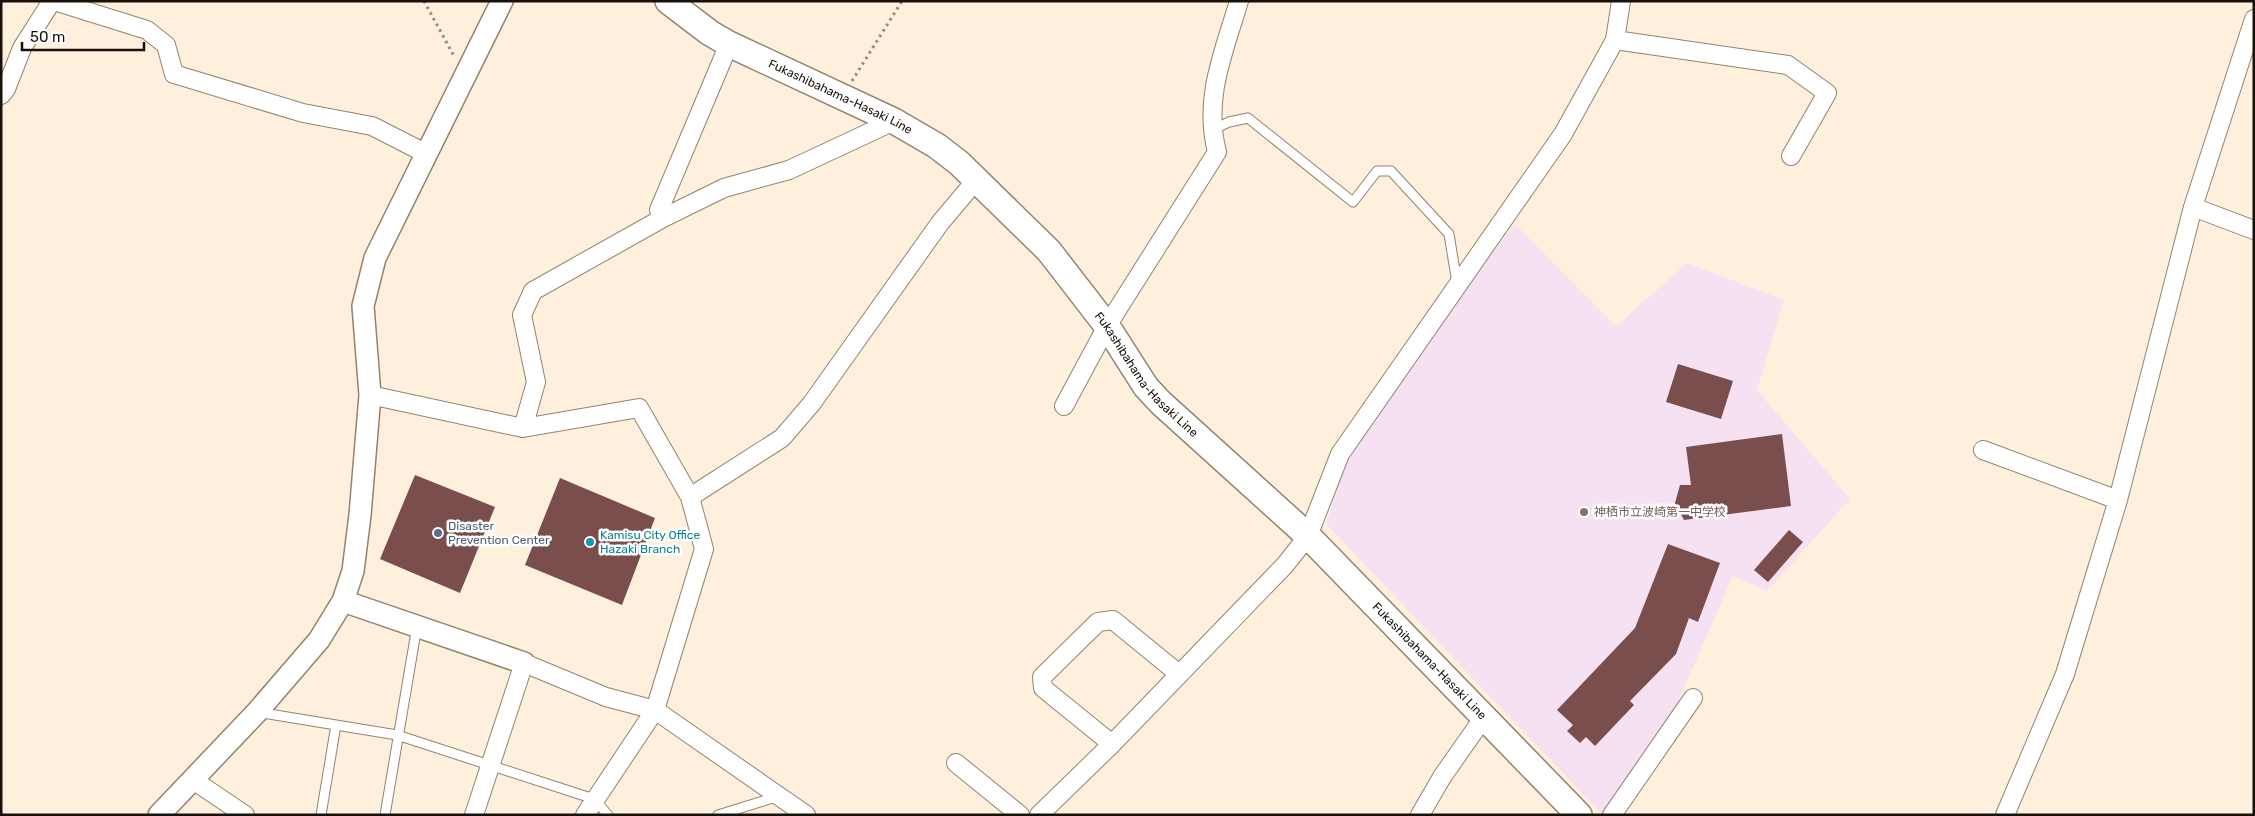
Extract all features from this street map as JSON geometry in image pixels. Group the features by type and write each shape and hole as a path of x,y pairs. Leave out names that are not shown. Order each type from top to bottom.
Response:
{"main road":[{"name":"Fukashibahama-Hasaki Line","path":"668,1 710,33 729,44 894,120 937,146 977,179 1049,251 1107,326 1141,380 1161,403 1308,536 1578,815"}],"street":[{"path":"1,95 6,89 22,48 53,1 147,30 166,45 174,74 303,114 372,126 426,154"},
{"path":"159,815 257,712 319,640 343,601 353,571 370,395 364,306 375,258 502,1"},
{"path":"1064,406 1107,326 1217,152 1212,130 1213,91 1238,1"},
{"path":"1039,815 1112,744 1285,565 1308,536 1340,454 1563,134 1614,40 1621,1"},
{"path":"2005,815 2065,674 2118,500 2193,207 2254,19"},
{"path":"1614,40 1788,65 1826,93 1791,156"},
{"path":"663,218 659,210 729,44"},
{"path":"523,428 536,382 522,315 532,291 663,218 724,188 789,170 894,120"},
{"path":"690,497 782,438 812,403 940,223 977,179"},
{"path":"2193,207 2254,230"},
{"path":"370,395 523,428 639,408 690,497 704,549 655,710 585,815"},
{"path":"1983,450 2118,500"},
{"path":"343,601 524,663 606,697 655,710 806,815"},
{"path":"1112,744 1043,688 1042,677 1098,622 1113,620 1179,674"},
{"path":"474,815 524,663"},
{"path":"1612,815 1693,698"},
{"path":"1420,815 1442,777 1484,716"},
{"path":"956,763 1020,815"},
{"path":"193,780 245,815"}],"lane":[{"path":"1212,130 1229,122 1248,118 1353,202 1377,171 1391,170 1449,234 1456,277 1460,282"},
{"path":"385,815 397,735 417,626"},
{"path":"257,712 397,735 594,799 608,815"},
{"path":"321,815 336,725"},
{"path":"718,815 779,796"}],"path":[{"path":"424,1 456,60 469,67"},
{"path":"843,96 902,1"}],"shaded area":[{"name":"神栖市立波崎第一中学校","path":"1515,224 1616,326 1687,263 1784,300 1757,390 1850,499 1767,591 1733,576 1681,695 1660,736 1602,814 1326,524 1348,454 1451,305"}],"building":[{"path":"1678,364 1733,381 1721,419 1666,402"},
{"path":"1782,434 1791,506 1684,520 1675,503 1680,485 1691,485 1686,447"},
{"name":"Disaster Prevention Center","path":"415,475 495,507 460,593 380,559"},
{"name":"Kamisu City Office Hazaki Branch","path":"560,478 655,518 622,605 525,565"},
{"path":"1789,530 1803,542 1768,582 1754,570"},
{"path":"1668,544 1720,563 1698,622 1689,618 1676,654 1630,701 1634,705 1595,746 1586,737 1580,743 1567,731 1573,725 1557,710 1635,628"}],"place":[{"name":"神栖市立波崎第一中学校","path":"1584,512"},
{"name":"Disaster Prevention Center","path":"438,533"},
{"name":"Kamisu City Office Hazaki Branch","path":"590,542"}]}
